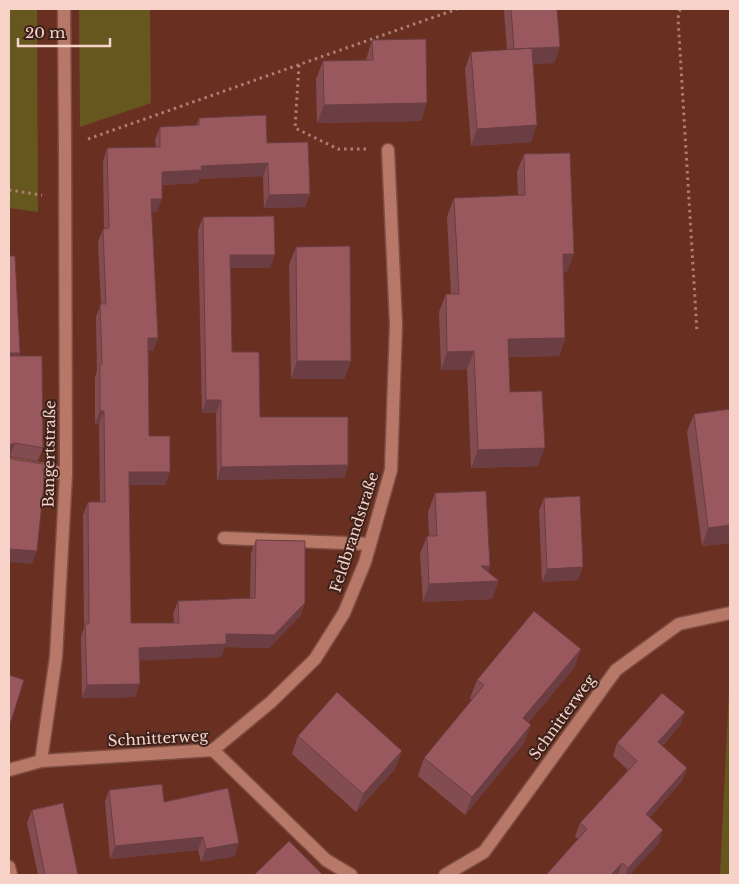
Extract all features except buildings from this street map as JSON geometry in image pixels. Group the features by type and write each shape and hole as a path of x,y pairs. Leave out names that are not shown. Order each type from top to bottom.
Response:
{"street":[{"name":"Bangertstraße","path":"41,762 56,657 66,474 64,9"},
{"name":"Feldbrandstraße","path":"213,750 271,702 315,659 344,613 365,562 391,470 396,324 388,150"},
{"path":"9,464 66,474"},
{"path":"224,538 370,544"},
{"name":"Schnitterweg","path":"444,875 484,852 616,670 679,624 730,613"},
{"name":"Schnitterweg","path":"9,770 41,762 213,750 326,860 351,875"},
{"path":"9,867 11,875"}],"path":[{"path":"65,147 458,9"},
{"path":"680,9 678,18 697,332"},
{"path":"299,64 295,128 338,149 388,150"},
{"path":"9,190 65,198"}],"shaded area":[{"path":"9,9 37,9 38,212 9,208"},
{"path":"79,9 150,9 151,103 80,127"},
{"path":"730,669 730,875 720,875"}]}
